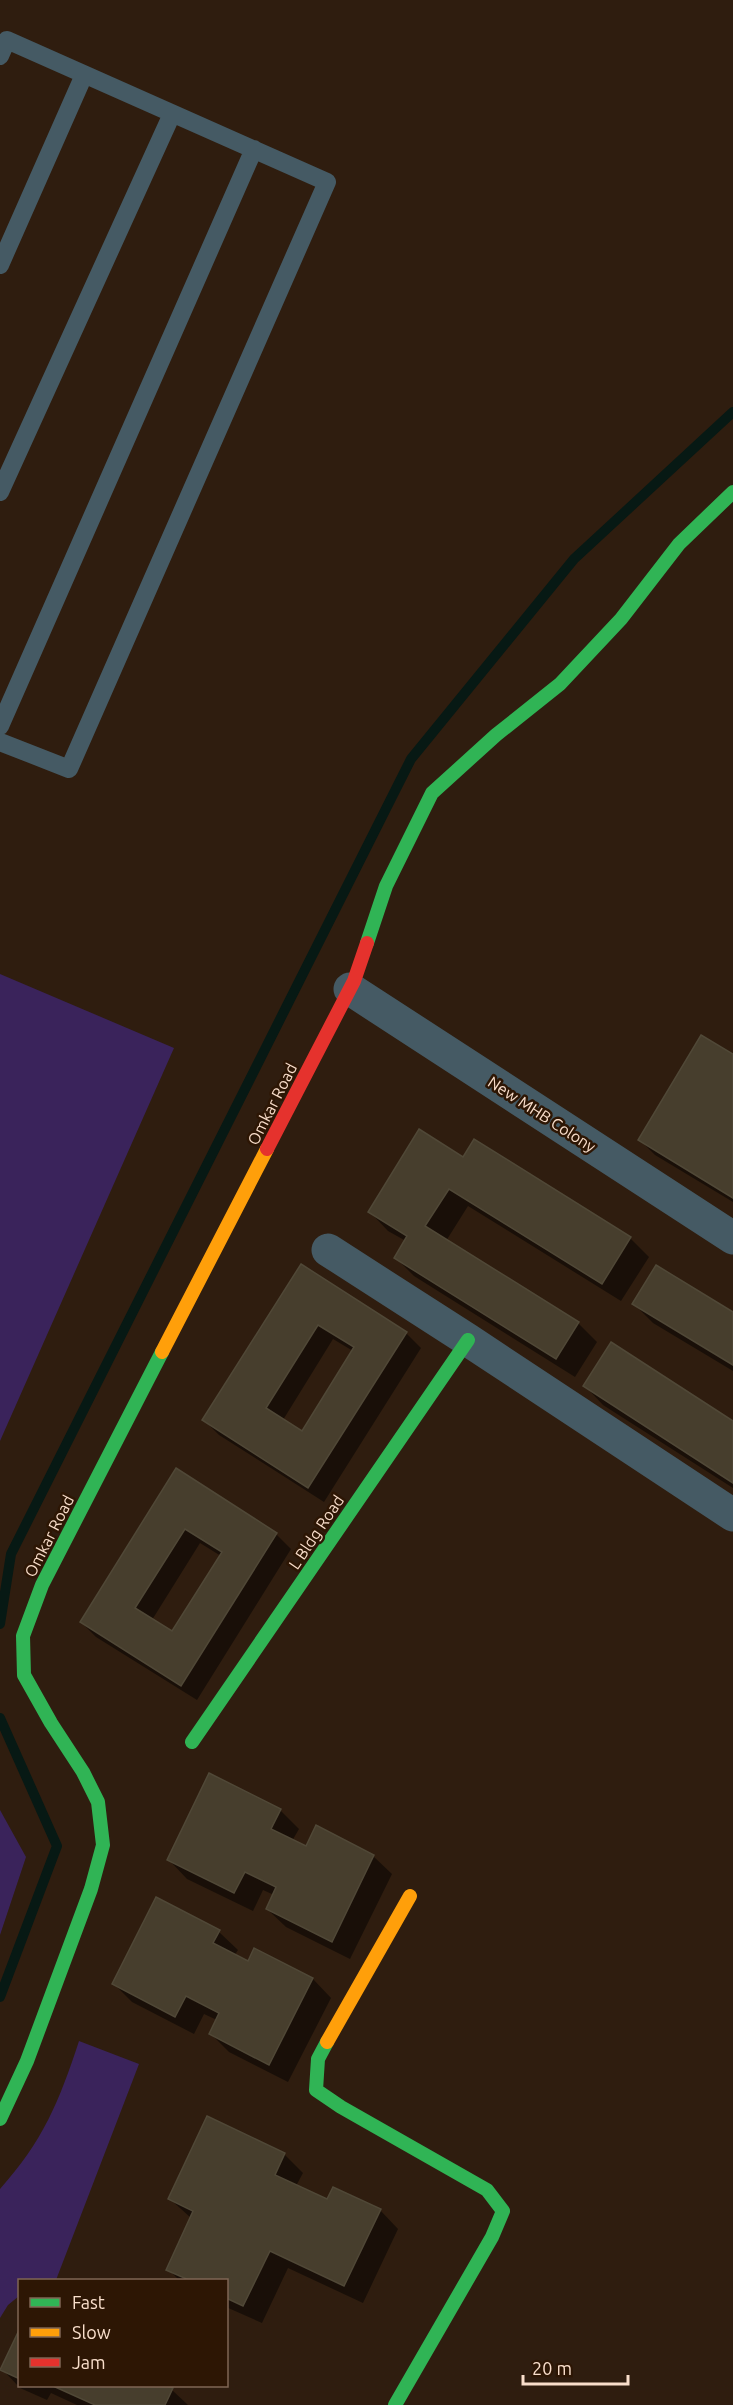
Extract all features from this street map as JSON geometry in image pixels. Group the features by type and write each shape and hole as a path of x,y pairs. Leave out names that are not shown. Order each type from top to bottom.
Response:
{"street":[{"name":"Omkar Road","path":"0,2119 39,2029 91,1889 103,1845 98,1802 83,1772 51,1723 24,1675 23,1636 42,1585 350,989 387,886 432,793 496,735 560,684 621,619 679,543 733,492"},
{"name":"New MHB Colony","path":"350,989 733,1238"},
{"path":"327,1250 733,1515"},
{"name":"L Bldg Road","path":"192,1742 468,1340"},
{"path":"395,2405 492,2237 503,2211 487,2190 316,2090 318,2058 410,1896"}],"lane":[{"path":"0,56 7,40 327,182 69,770 0,742"},
{"path":"0,265 84,75"},
{"path":"0,492 172,114"},
{"path":"0,726 254,149"}],"shaded area":[{"path":"0,974 174,1048 0,1441"},
{"path":"0,1810 26,1857 0,1935"},
{"path":"79,2041 139,2064 56,2279 18,2279 18,2297 8,2305 0,2318 0,2189 39,2137 64,2083"}],"building":[{"path":"701,1035 733,1054 733,1198 638,1140"},
{"path":"419,1129 463,1157 474,1139 631,1237 602,1284 449,1189 425,1226 579,1322 556,1359 394,1258 407,1236 368,1212"},
{"path":"301,1264 407,1332 308,1488 202,1420","holes":["318,1325 354,1347 302,1431 266,1408"]},
{"path":"656,1265 733,1312 733,1365 632,1304"},
{"path":"611,1342 733,1421 733,1483 583,1386"},
{"path":"176,1468 277,1533 181,1686 80,1622","holes":["185,1529 222,1552 172,1631 135,1608"]},
{"path":"209,1773 281,1809 271,1829 306,1846 316,1825 374,1855 332,1942 266,1909 276,1887 245,1872 234,1893 167,1860"},
{"path":"156,1897 220,1930 213,1943 248,1961 254,1948 313,1978 269,2065 209,2034 219,2013 186,1996 175,2017 112,1984"},
{"path":"207,2116 285,2153 275,2175 327,2199 333,2187 381,2209 344,2286 270,2251 243,2306 228,2299 228,2279 187,2279 166,2270 193,2211 168,2199"},
{"path":"18,2332 18,2378 0,2370"},
{"path":"55,2387 173,2388 165,2405 95,2405"}],"waterway":[{"path":"0,1624 11,1554 411,759 574,559 733,412"},
{"path":"0,1718 57,1846 0,1997"}],"traffic: fast":[{"path":"367,943 386,886 432,793 496,735 560,684 621,619 679,544 733,492"},
{"path":"192,1742 468,1340"},
{"path":"0,2119 27,2061 91,1889 103,1845 98,1802 83,1772 51,1723 24,1675 23,1636 42,1585 162,1352"},
{"path":"327,2042 318,2059 316,2090 341,2107 487,2190 503,2211 492,2237 395,2405"}],"traffic: slow":[{"path":"162,1352 267,1149"},
{"path":"327,2042 410,1896"}],"traffic: jam":[{"path":"267,1149 354,981 367,943"}]}
